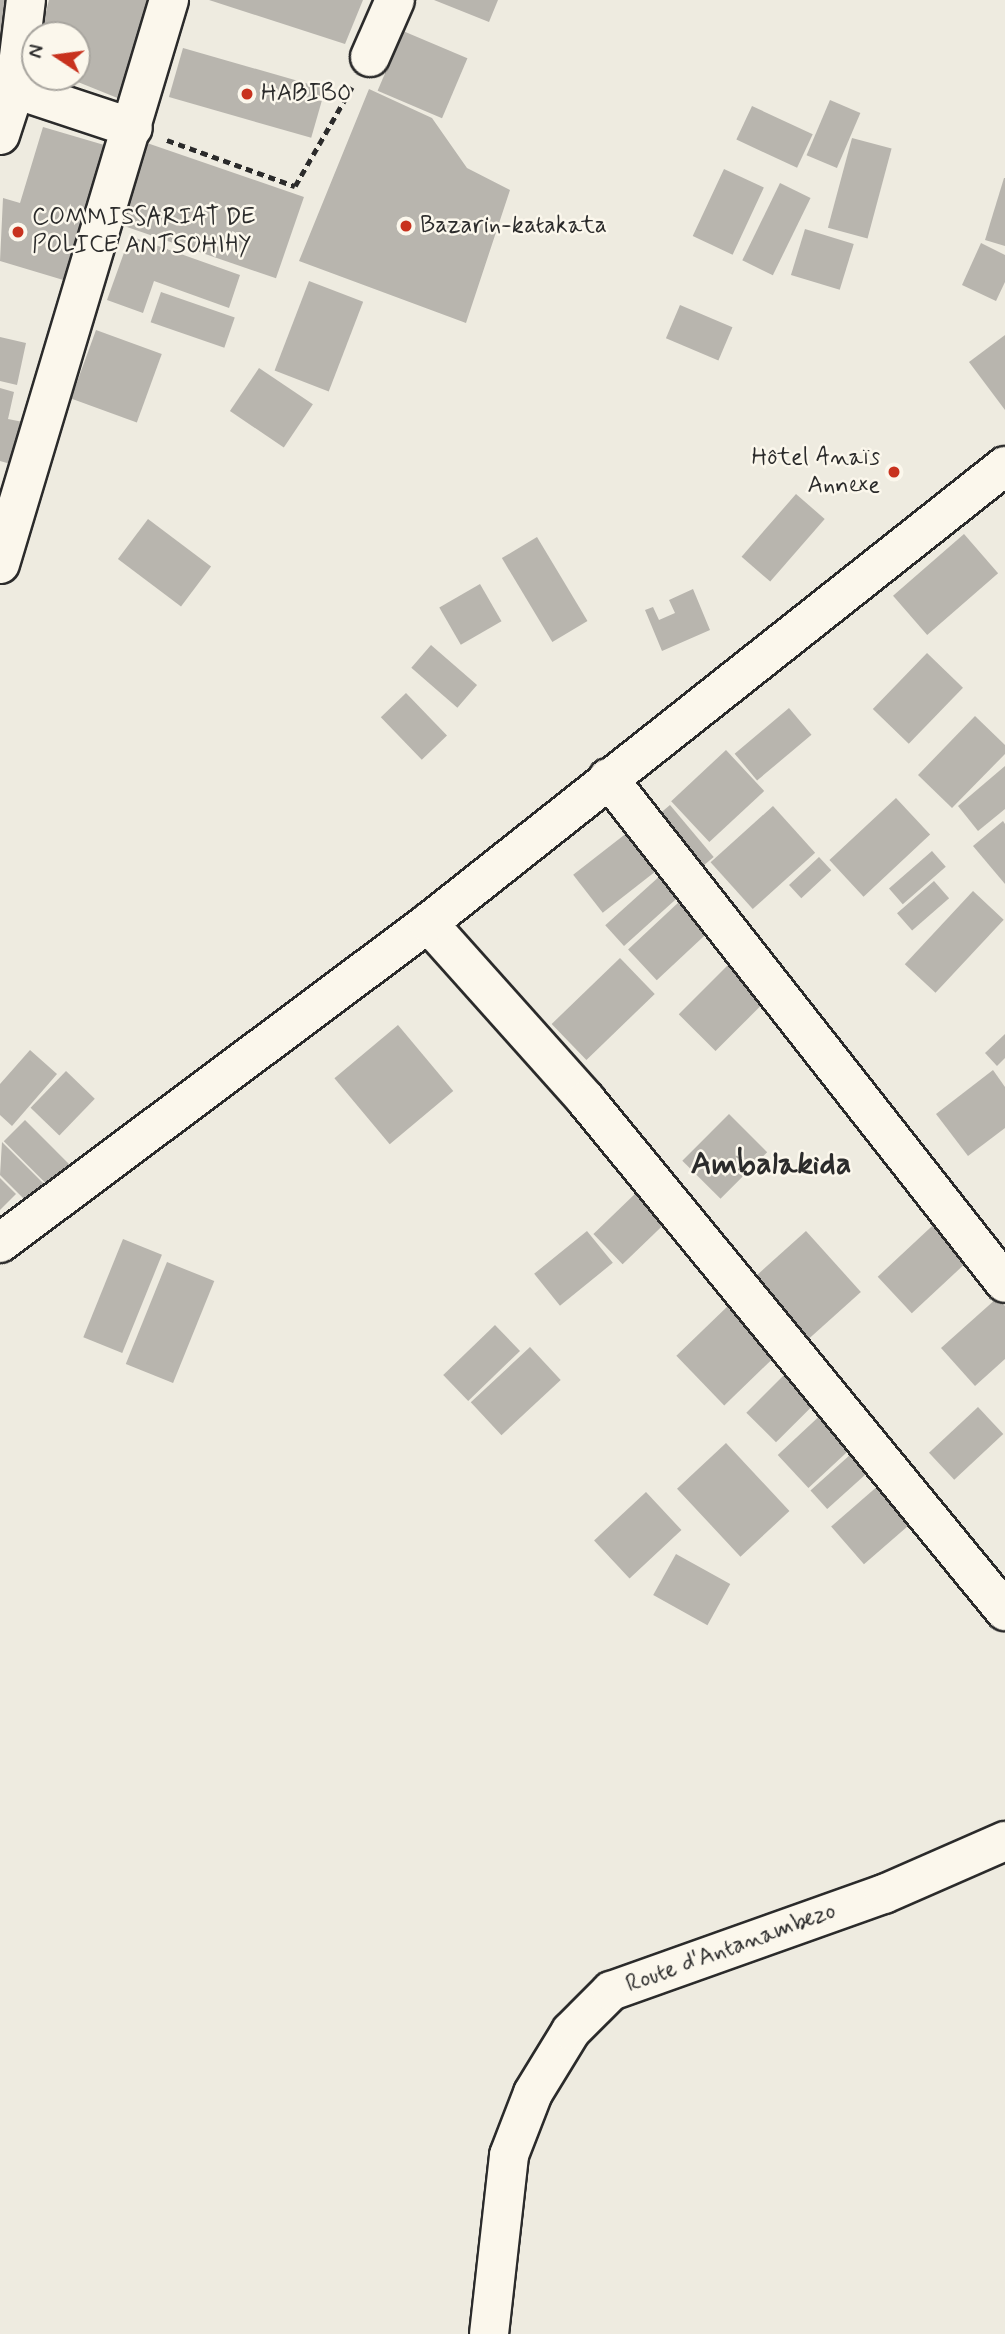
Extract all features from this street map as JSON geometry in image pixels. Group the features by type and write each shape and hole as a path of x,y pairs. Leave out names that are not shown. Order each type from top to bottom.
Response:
{"street":[{"path":"0,135 15,89 26,0"},
{"path":"0,564 12,483 133,128 169,0"},
{"path":"370,57 395,0"},
{"path":"15,89 133,128"},
{"path":"0,1243 428,923 1005,466"},
{"path":"608,778 1005,1283"},
{"path":"428,923 586,1100 1005,1611"},
{"name":"Route d'Antanambezo","path":"489,2334 509,2155 533,2092 571,2031 611,1991 884,1894 1005,1841"}],"path":[{"path":"133,128 295,186 370,57"}],"building":[{"path":"0,0 6,0 6,62 0,76"},
{"path":"49,0 149,0 125,101 91,87 91,21 44,21"},
{"path":"209,0 363,0 345,44"},
{"path":"434,0 498,0 489,22"},
{"path":"403,31 467,58 442,118 378,91"},
{"name":"HABIBO","path":"183,48 325,89 311,138 169,97"},
{"name":"Bazarin-katakata","path":"369,89 432,118 467,168 510,190 466,323 299,261"},
{"path":"830,100 860,113 837,168 807,155"},
{"path":"752,106 813,134 797,168 736,140"},
{"path":"43,127 111,147 70,282 0,261 3,198 20,203"},
{"path":"852,138 892,149 868,238 828,228"},
{"path":"147,143 304,197 276,278 119,224"},
{"path":"724,169 764,188 733,255 693,236"},
{"path":"1005,178 1005,246 985,240"},
{"path":"780,183 811,198 773,275 742,260"},
{"path":"805,229 854,244 840,290 791,275"},
{"path":"130,236 240,275 229,308 154,281 143,313 107,300"},
{"path":"981,243 1005,255 1005,282 996,301 962,285"},
{"path":"309,281 363,302 329,391 275,371"},
{"path":"161,292 235,317 224,348 151,322"},
{"path":"680,305 732,327 718,360 666,338"},
{"path":"96,330 162,354 137,423 71,399"},
{"path":"1005,335 1005,410 969,362"},
{"path":"0,337 26,343 17,385 0,381"},
{"path":"259,368 313,404 284,447 230,411"},
{"path":"0,388 14,392 8,419 28,423 18,466 0,461"},
{"path":"796,494 825,519 770,582 742,557"},
{"path":"148,519 211,567 181,606 118,559"},
{"path":"964,534 998,573 927,635 893,596"},
{"path":"537,537 587,621 552,642 502,558"},
{"path":"480,584 501,621 461,645 439,608"},
{"path":"693,589 710,630 662,651 645,610 653,607 659,620 675,613 669,600"},
{"path":"431,645 477,685 457,708 411,668"},
{"path":"927,653 963,688 909,744 873,709"},
{"path":"406,693 447,735 422,760 381,717"},
{"path":"789,708 811,735 757,780 735,754"},
{"path":"975,716 1005,745 1005,754 952,808 918,775"},
{"path":"726,750 764,791 709,842 671,801"},
{"path":"1005,766 1005,809 978,831 958,806"},
{"path":"896,798 930,835 864,897 829,860"},
{"path":"670,805 714,857 698,871 654,818"},
{"path":"773,806 815,853 753,909 711,862"},
{"path":"1003,821 1005,824 1005,884 973,846"},
{"path":"637,825 667,863 603,913 573,875"},
{"path":"932,851 946,867 903,904 889,888"},
{"path":"819,857 831,870 801,898 789,885"},
{"path":"661,875 680,896 624,946 605,925"},
{"path":"934,881 949,898 912,931 897,913"},
{"path":"973,891 1004,920 936,993 905,964"},
{"path":"680,901 709,932 657,980 628,949"},
{"path":"736,957 773,994 715,1051 679,1014"},
{"path":"620,958 655,994 586,1060 552,1024"},
{"path":"398,1025 453,1091 390,1144 334,1078"},
{"path":"1005,1034 1005,1058 997,1066 985,1053"},
{"path":"30,1050 57,1074 12,1126 0,1115 0,1084"},
{"path":"993,1070 1005,1087 1005,1128 968,1156 936,1114"},
{"path":"66,1071 95,1099 59,1135 31,1108"},
{"path":"729,1114 767,1152 721,1199 682,1161"},
{"path":"25,1120 71,1166 50,1187 4,1141"},
{"path":"2,1142 46,1186 29,1204 0,1175"},
{"path":"0,1178 16,1194 0,1210"},
{"path":"638,1191 667,1221 623,1264 593,1234"},
{"path":"945,1214 979,1251 912,1313 878,1277"},
{"path":"587,1231 613,1263 560,1306 534,1274"},
{"path":"806,1231 861,1292 802,1345 747,1284"},
{"path":"123,1239 162,1255 122,1353 83,1337"},
{"path":"167,1262 214,1281 173,1383 126,1364"},
{"path":"997,1298 1005,1306 1005,1359 975,1386 941,1348"},
{"path":"731,1303 779,1353 724,1405 676,1356"},
{"path":"495,1325 520,1351 468,1401 443,1375"},
{"path":"530,1347 561,1380 501,1435 471,1402"},
{"path":"793,1366 823,1396 776,1442 746,1413"},
{"path":"978,1407 1003,1434 954,1480 929,1453"},
{"path":"826,1410 857,1443 808,1488 778,1455"},
{"path":"726,1443 789,1511 740,1557 677,1489"},
{"path":"861,1445 878,1464 827,1509 810,1491"},
{"path":"887,1478 920,1516 864,1564 831,1527"},
{"path":"646,1492 681,1530 630,1578 594,1540"},
{"path":"676,1554 730,1584 707,1625 653,1595"}],"place":[{"name":"HABIBO","path":"247,94"},
{"name":"Bazarin-katakata","path":"406,226"},
{"name":"COMMISSARIAT DE POLICE ANTSOHIHY","path":"18,232"},
{"name":"Hôtel Anaïs Annexe","path":"894,472"}],"district":[{"name":"Ambalakida","path":"771,1164"}]}
